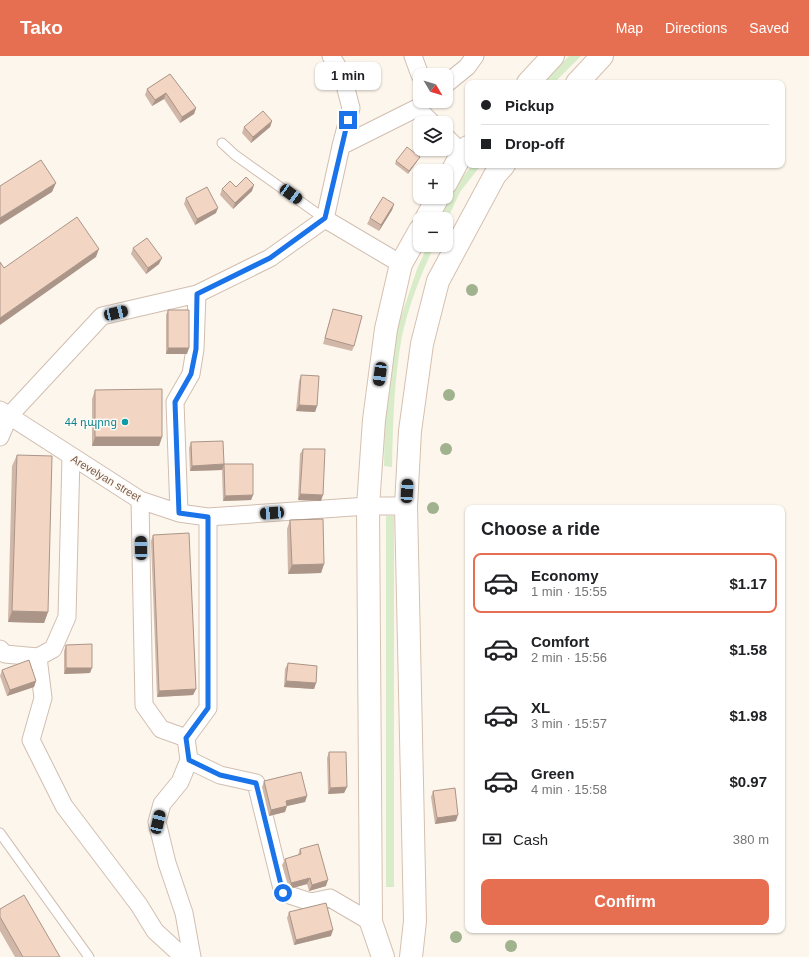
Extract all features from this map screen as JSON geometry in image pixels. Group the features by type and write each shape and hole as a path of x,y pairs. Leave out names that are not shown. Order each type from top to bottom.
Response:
{"main road":[{"path":"531,80 553,56"},
{"path":"580,80 602,56"},
{"path":"453,170 465,150"},
{"path":"392,957 412,957 415,921 406,506 410,431 422,344 438,281 495,175 501,168"},
{"path":"383,957 371,922 368,506 374,420 386,330 401,264 413,243"}],"street":[{"path":"0,437 5,413 102,316 197,294 270,258 325,218 351,108 342,74 331,56"},
{"path":"413,56 417,68"},
{"path":"453,78 467,67 475,56"},
{"path":"342,146 416,108"},
{"path":"453,142 465,150"},
{"path":"325,218 401,264"},
{"path":"179,513 175,402 191,374 196,349 197,294"},
{"name":"Arevelyan street","path":"5,413 71,457 140,500 179,513 208,517 368,506 406,506"},
{"path":"0,648 5,654 38,656 53,649 67,616 71,457"},
{"path":"140,500 144,705 161,729 186,738"},
{"path":"192,957 184,913 167,863 158,822 162,804 180,782 189,760 186,738 208,708 208,517"},
{"path":"38,656 43,698 31,740 64,806 139,905 155,931 179,953 189,957"},
{"path":"189,760 220,775 256,783 283,893 312,902 330,898 371,922"}],"lane":[{"path":"222,143 235,155 325,218"},
{"path":"0,833 89,957"}],"green space":[{"path":"569,56 581,56 557,80 546,80"},
{"path":"470,168 479,168 460,192 451,212 442,212 446,204 453,204 453,189"},
{"path":"425,252 432,252 420,278 402,336 394,401 392,467 384,466 385,408 396,332 417,269"},
{"path":"386,516 394,516 394,887 386,887"}],"building":[{"path":"170,74 196,108 182,117 166,93 155,100 147,89"},
{"path":"263,111 272,121 253,137 244,127"},
{"path":"407,147 413,152 413,156 420,157 409,171 396,161"},
{"path":"41,160 56,183 0,218 0,186"},
{"path":"246,177 254,185 235,203 222,189 230,181 236,187"},
{"path":"207,187 218,208 197,219 186,198"},
{"path":"383,197 394,204 381,225 370,218"},
{"path":"77,217 99,249 0,318 0,262 4,268"},
{"path":"147,238 162,258 148,268 133,248"},
{"path":"333,309 362,316 354,346 325,338"},
{"path":"168,310 189,310 189,348 168,348"},
{"path":"301,375 319,376 317,406 299,405"},
{"name":"44 դպրոց","path":"162,389 162,437 95,437 95,390"},
{"path":"223,441 224,464 192,466 191,442"},
{"path":"303,449 325,449 323,495 300,494"},
{"path":"17,455 52,456 48,612 12,611"},
{"path":"224,464 253,464 253,495 225,496"},
{"path":"323,519 324,564 292,565 290,520"},
{"path":"189,533 196,689 159,691 153,535"},
{"path":"92,644 92,668 66,668 66,645"},
{"path":"29,660 36,681 10,690 2,670"},
{"path":"288,663 317,666 316,683 286,681"},
{"path":"329,752 346,752 347,787 330,788"},
{"path":"301,772 307,796 286,801 287,806 271,810 264,781"},
{"path":"455,788 458,815 437,818 433,791"},
{"path":"318,844 328,880 312,885 310,878 291,883 285,859 301,854 300,849"},
{"path":"24,895 60,957 23,957 0,917 0,909"},
{"path":"326,903 333,930 296,940 289,912"}],"place":[{"name":"44 դպրոց","path":"125,422"}],"route":[{"path":"283,893 256,783 220,775 189,760 186,738 208,708 208,517 179,513 175,402 191,374 196,349 197,294 270,258 325,218 348,120"}]}
